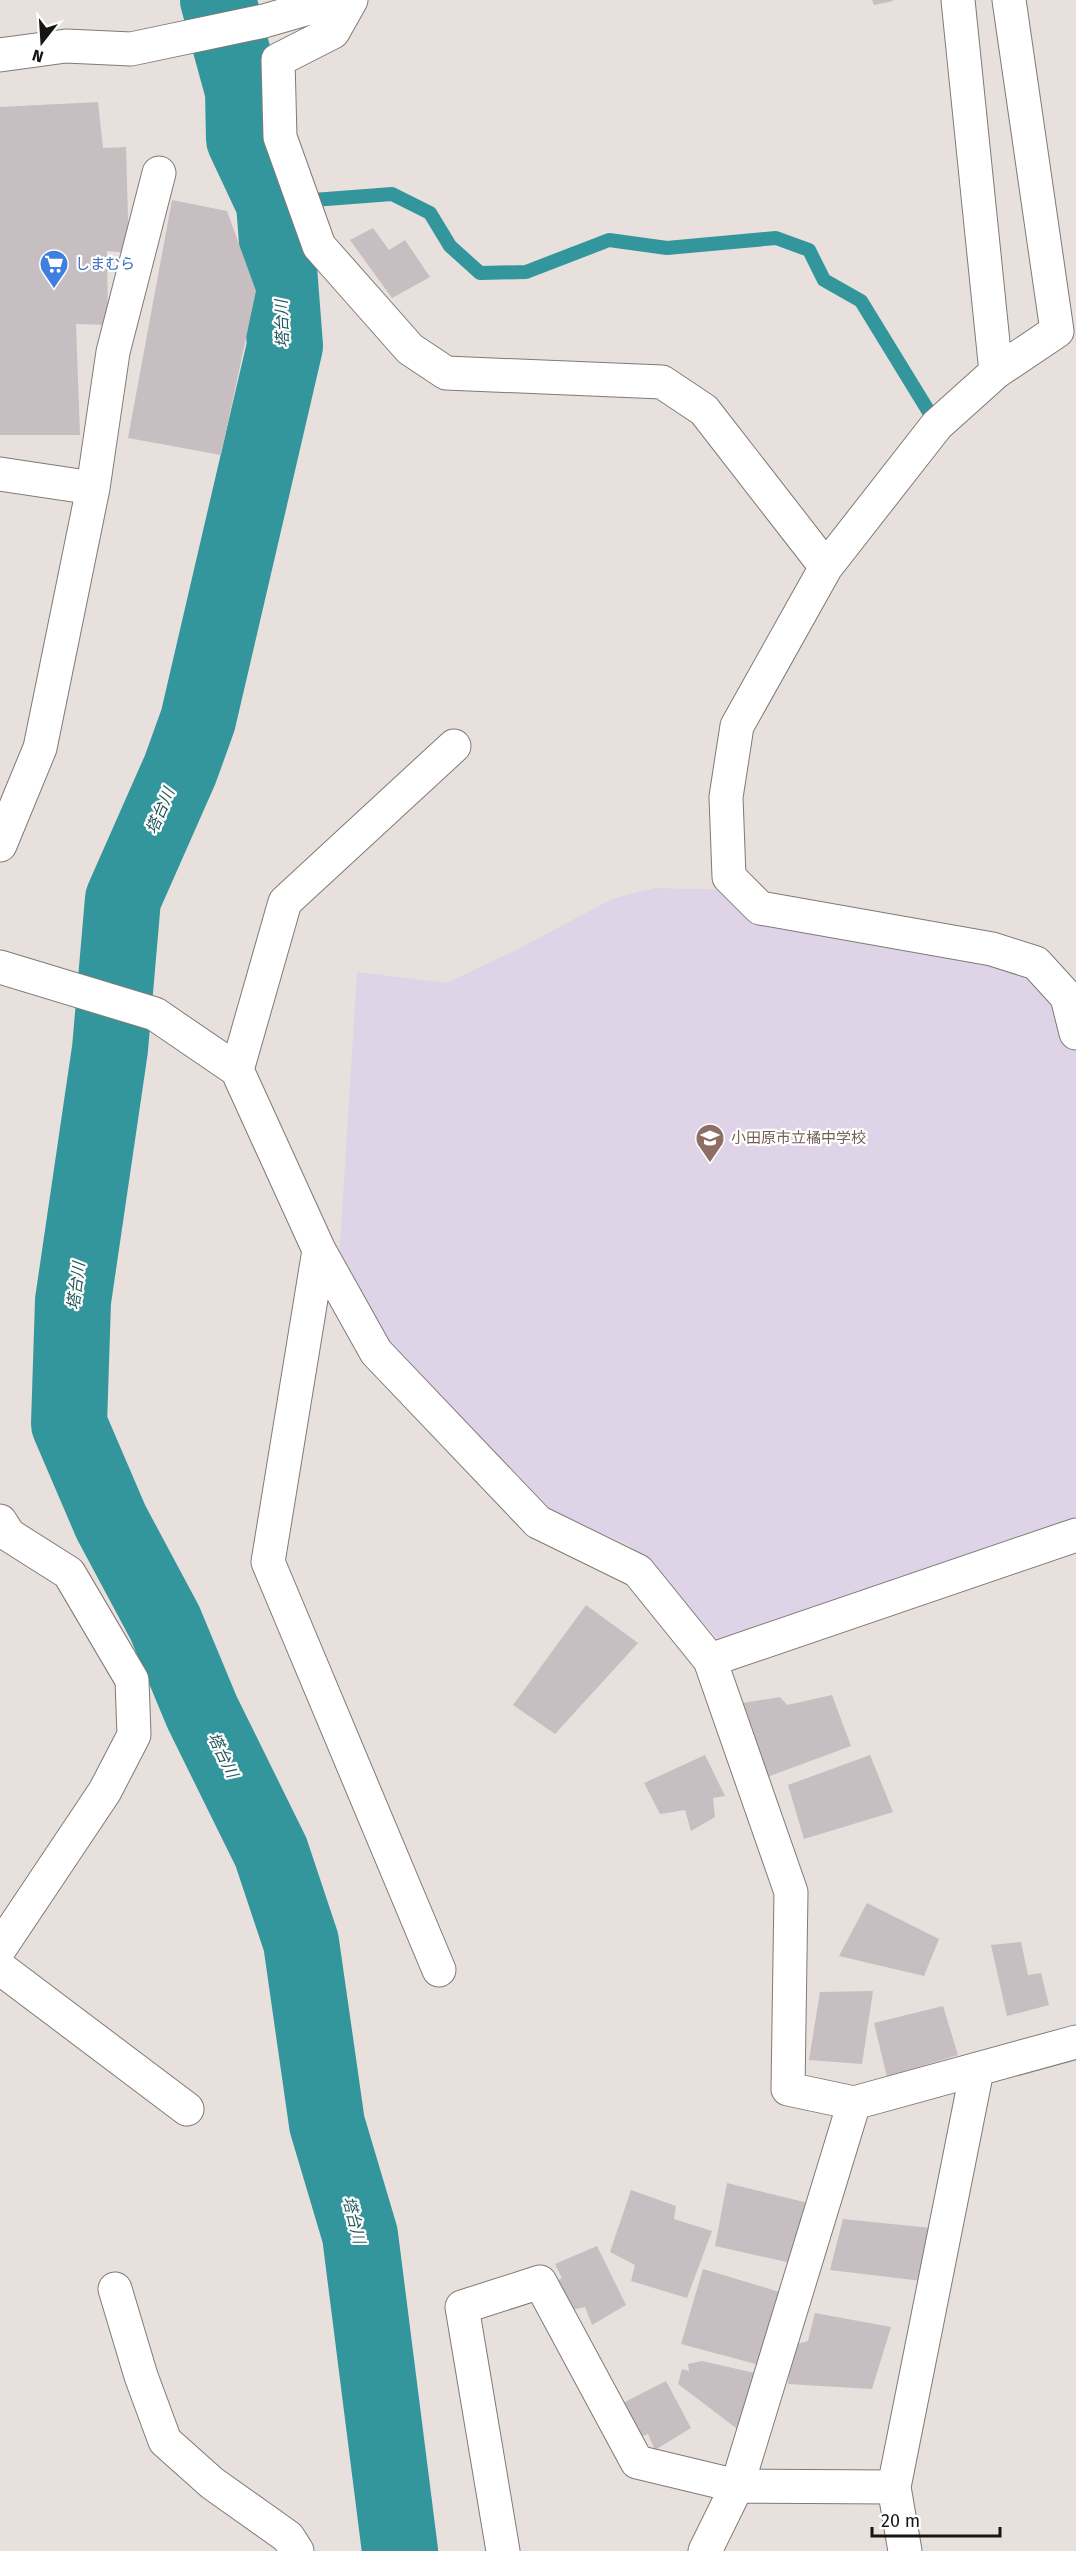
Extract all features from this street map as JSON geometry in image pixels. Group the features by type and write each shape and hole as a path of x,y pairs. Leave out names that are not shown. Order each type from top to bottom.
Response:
{"street":[{"path":"0,55 66,46 131,49 264,21 337,0"},
{"path":"351,0 333,32 278,60 280,137 319,246 410,349 446,373 662,381 704,410 826,567"},
{"path":"958,0 996,372"},
{"path":"1009,0 1057,332 996,372 937,425 826,567 737,726 726,797 729,877 760,908 992,949 1035,963 1067,997 1076,1033"},
{"path":"0,845 40,748 93,488 114,352 159,173"},
{"path":"0,474 93,488"},
{"path":"237,1070 285,902 454,746"},
{"path":"0,968 155,1014 237,1070 319,1250 376,1352 538,1522 638,1571 710,1660 791,1892 788,2089 854,2103 1076,2042"},
{"path":"319,1250 268,1562 439,1970"},
{"path":"0,1521 9,1534 69,1573 132,1680 134,1736 105,1791 0,1948"},
{"path":"710,1660 1076,1535"},
{"path":"0,1968 187,2109"},
{"path":"905,2551 894,2487 977,2070"},
{"path":"705,2551 737,2486 854,2103"},
{"path":"503,2551 462,2307 540,2282 637,2462 737,2486 894,2487"},
{"path":"115,2289 141,2376 165,2441 212,2483 288,2537 297,2551"}],"shaded area":[{"name":"小田原市立橘中学校","path":"654,888 735,890 1047,979 1076,1050 1076,1531 725,1646 628,1544 489,1492 338,1276 357,972 447,983 522,947 612,899"}],"building":[{"path":"872,0 893,0 893,1 874,5"},
{"name":"しまむら","path":"98,102 103,148 126,147 129,253 107,251 108,325 76,324 80,435 0,435 0,107"},
{"path":"172,200 227,211 256,291 221,455 128,438"},
{"path":"373,228 389,250 405,240 430,277 392,298 350,240"},
{"path":"586,1605 638,1643 555,1734 513,1705"},
{"path":"832,1695 851,1746 767,1777 731,1705 780,1697 787,1705"},
{"path":"705,1755 725,1796 713,1798 715,1817 691,1831 685,1810 660,1814 644,1783"},
{"path":"870,1755 893,1812 804,1839 788,1785"},
{"path":"867,1903 939,1939 924,1976 839,1956"},
{"path":"1021,1942 1028,1975 1041,1973 1049,2005 1007,2016 991,1945"},
{"path":"873,1991 862,2064 809,2060 820,1992"},
{"path":"943,2006 958,2055 887,2077 874,2023"},
{"path":"727,2183 808,2203 791,2263 715,2246"},
{"path":"631,2190 676,2206 674,2219 712,2231 687,2298 631,2281 635,2265 610,2252"},
{"path":"843,2219 931,2228 922,2281 830,2270"},
{"path":"597,2246 626,2305 592,2325 585,2307 572,2310 555,2282 562,2278 555,2264"},
{"path":"703,2269 783,2293 763,2366 681,2344"},
{"path":"815,2313 891,2327 872,2389 788,2384 793,2345 808,2341"},
{"path":"702,2361 755,2373 740,2431 678,2384 682,2369 689,2371 688,2364"},
{"path":"666,2381 691,2428 655,2450 648,2434 638,2438 619,2405"}],"waterway":[{"name":"塔台川","path":"218,0 243,91 244,139 274,203 285,346 198,720 180,770 123,899 110,1049 73,1301 69,1424 111,1522 165,1623 202,1712 271,1852 301,1942 327,2124 360,2235 400,2551"},
{"path":"274,203 392,194 430,213 450,246 480,273 526,272 609,240 667,248 776,238 809,250 824,280 861,301 937,425"}],"place":[{"name":"しまむら","path":"54,290"},
{"name":"小田原市立橘中学校","path":"710,1164"}]}
